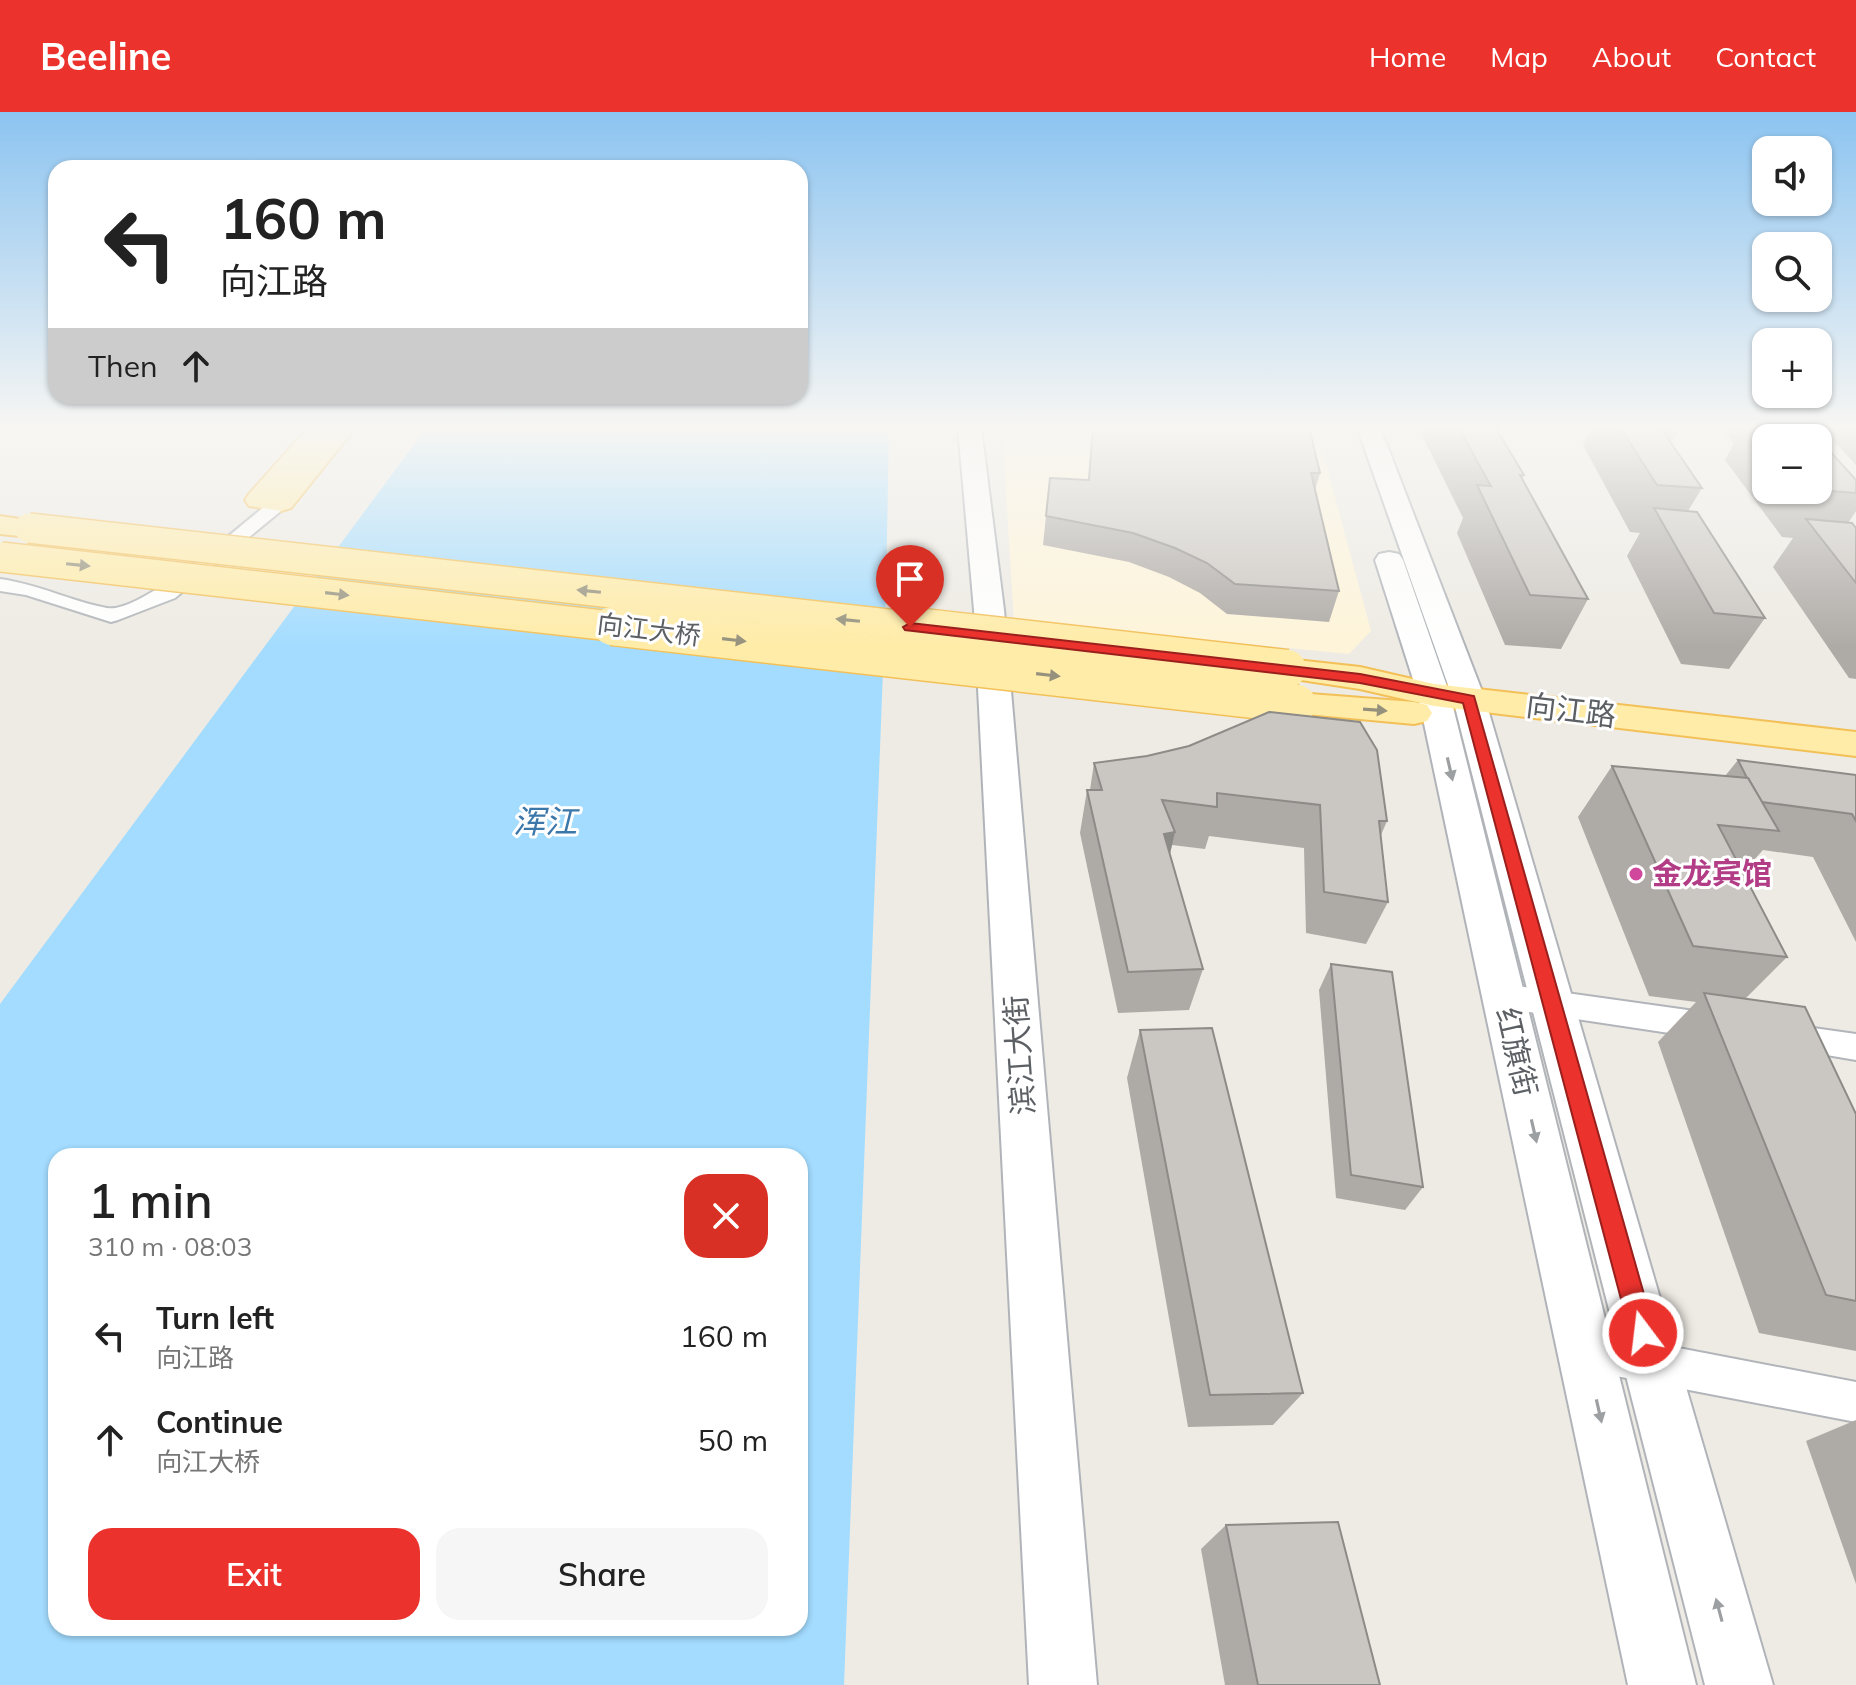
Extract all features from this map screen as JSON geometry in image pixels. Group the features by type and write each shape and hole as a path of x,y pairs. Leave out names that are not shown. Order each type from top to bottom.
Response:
{"main road":[{"path":"263,500 281,502"},
{"name":"滨江大街","path":"977,500 989,610 1063,1685"},
{"name":"红旗街","path":"1374,500 1454,707 1503,996 1662,1685"},
{"path":"1391,500 1454,707 1553,1004 1739,1685"},
{"name":"向江大桥","path":"14,526 1292,687"},
{"name":"向江大桥","path":"0,557 1292,687"},
{"name":"向江路","path":"1292,687 1856,763"},
{"name":"向江路","path":"1454,707 1856,744"}],"street":[{"path":"0,585 29,589 111,616 168,594 281,502"},
{"path":"1503,996 1856,1047"},
{"path":"1585,1350 1856,1402"}],"shaded area":[{"path":"1007,500 1336,500 1371,631 1349,654 1014,621"}],"water":[{"name":"浑江","path":"373,500 888,500 844,1685 0,1685 0,1004"}],"building":[{"path":"1048,500 1318,500 1339,591 1235,584 1207,563 1175,548 1133,533 1046,516"},
{"path":"1484,500 1534,500 1588,599 1530,595"},
{"path":"1654,508 1697,512 1765,618 1714,613"},
{"path":"1806,519 1852,523 1856,528 1856,583"},
{"path":"1269,712 1360,722 1377,750 1387,821 1379,821 1388,902 1324,892 1320,805 1217,793 1217,807 1162,800 1175,832 1164,834 1203,969 1128,972 1087,790 1102,790 1094,763 1147,756 1189,746"},
{"path":"1738,760 1856,775 1856,821 1852,814 1762,802"},
{"path":"1612,766 1748,778 1779,831 1718,825 1787,957 1693,946"},
{"path":"1331,964 1392,972 1423,1187 1351,1175"},
{"path":"1704,993 1805,1007 1856,1114 1856,1301 1826,1295"},
{"path":"1212,1028 1303,1393 1210,1395 1140,1030"},
{"path":"1338,1522 1380,1685 1258,1685 1226,1525"}],"place":[{"name":"金龙宾馆","path":"1636,874"}],"route":[{"path":"910,627 1360,678 1434,695 1469,699 1643,1333"}]}
